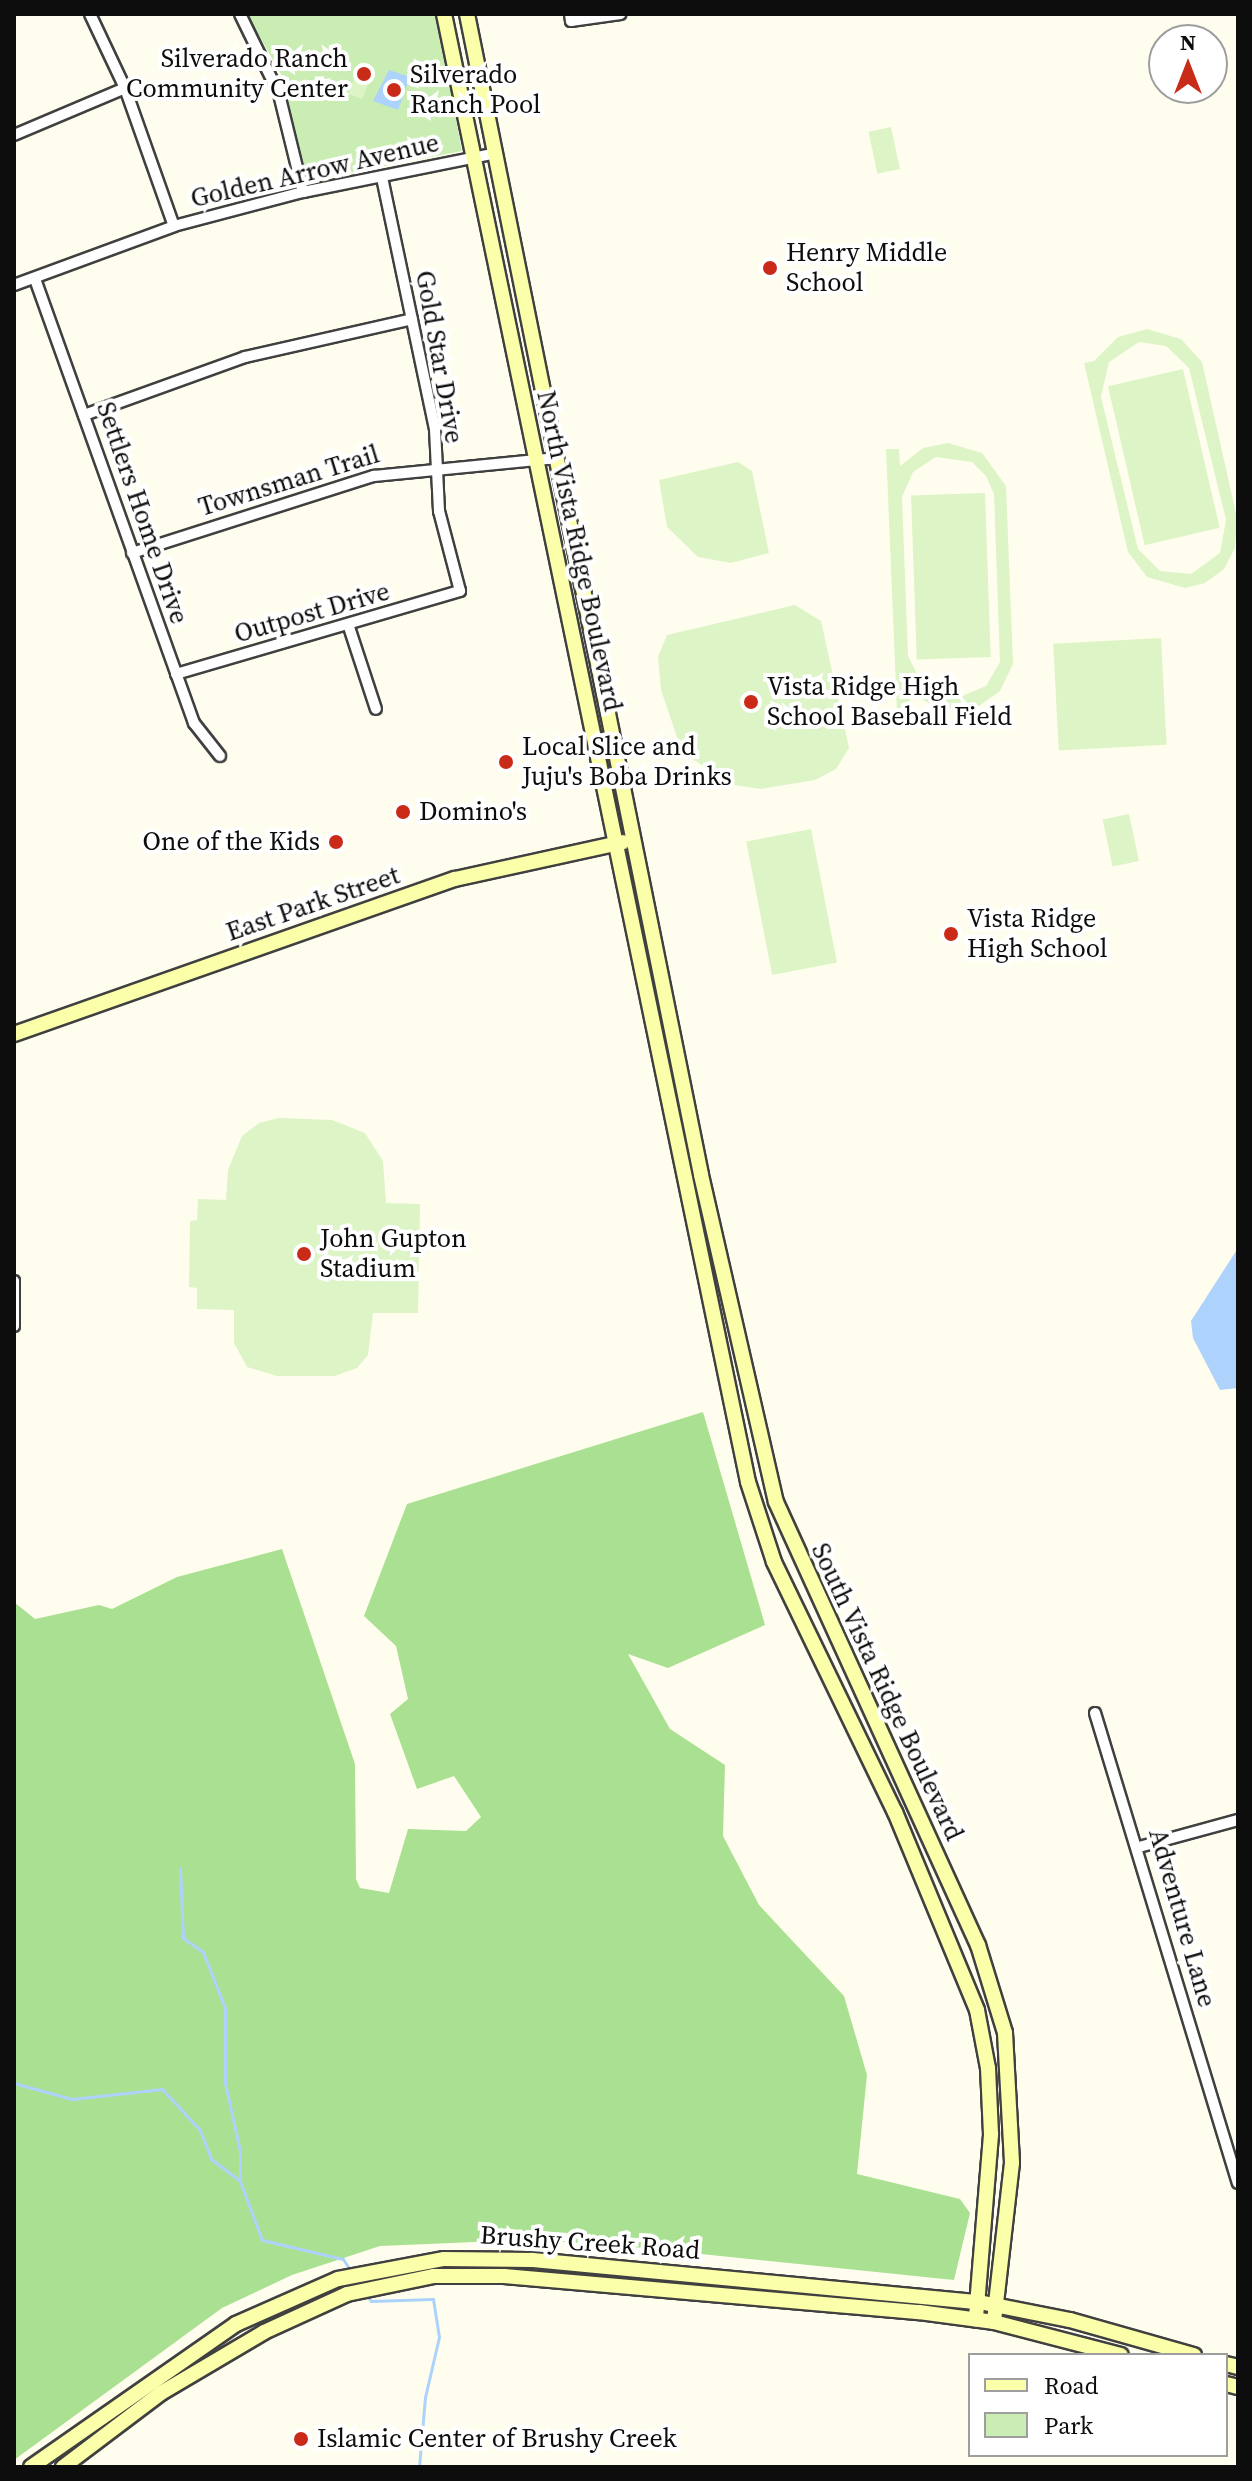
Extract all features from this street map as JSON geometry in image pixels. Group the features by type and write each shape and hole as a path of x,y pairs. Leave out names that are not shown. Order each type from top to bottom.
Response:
{"street":[{"path":"90,14 125,88 174,226"},
{"path":"240,14 279,94 303,192"},
{"name":"North Vista Ridge Boulevard","path":"444,14 667,1098"},
{"name":"North Vista Ridge Boulevard","path":"467,14 491,154 557,458 682,1081"},
{"path":"571,18 621,14"},
{"path":"14,135 125,88"},
{"name":"Golden Arrow Avenue","path":"14,285 174,226 303,192 491,154"},
{"name":"Gold Star Drive","path":"382,178 435,429 439,511 460,591"},
{"name":"Settlers Home Drive","path":"35,279 194,723 220,756"},
{"path":"84,415 245,357 412,319"},
{"name":"Townsman Trail","path":"132,553 304,494 390,472 557,458"},
{"name":"Outpost Drive","path":"176,674 349,627 460,591"},
{"path":"349,627 376,709"},
{"name":"East Park Street","path":"14,1034 455,879 634,840"},
{"name":"South Vista Ridge Boulevard","path":"682,1081 776,1502 978,1945 1005,2033 1012,2163 994,2322"},
{"name":"South Vista Ridge Boulevard","path":"667,1098 756,1513 774,1562 931,1894 977,2010 988,2068 991,2135 976,2319"},
{"path":"14,1281 14,1326"},
{"name":"Adventure Lane","path":"1095,1713 1139,1847 1238,2183"},
{"path":"1139,1847 1238,1820"},
{"name":"Brushy Creek Road","path":"31,2467 236,2324 322,2285 373,2270 459,2258 571,2263 997,2304 1186,2353"},
{"path":"569,2282 571,2263"},
{"name":"Brushy Creek Road","path":"63,2467 164,2391 264,2332 340,2297 434,2276 569,2282 976,2319 1113,2353"}],"green space":[{"path":"247,14 436,14 462,151 308,181 282,76"},
{"name":"Silverado Ranch Community Center","path":"360,62 374,67 362,99 348,94"},
{"path":"891,127 900,169 877,174 869,132"},
{"path":"1147,329 1181,339 1202,362 1237,518 1235,548 1224,569 1205,583 1185,588 1147,577 1128,552 1084,363 1094,361 1118,337","holes":["1139,342 1166,346 1189,368 1226,520 1220,553 1191,574 1160,571 1138,549 1101,397 1109,362"]},
{"path":"1183,369 1220,528 1145,545 1108,386"},
{"path":"948,443 982,453 1006,486 1013,664 1000,691 979,706 939,709 910,692 910,710 897,711 886,449 899,449 900,466 923,448","holes":["936,457 972,462 986,476 994,494 1000,662 986,686 957,698 924,687 908,656 902,497 913,472"]},
{"path":"738,462 752,471 769,553 731,563 698,557 667,527 659,480"},
{"path":"985,493 991,657 917,659 911,496"},
{"name":"Vista Ridge High School Baseball Field","path":"795,605 821,621 849,748 836,769 815,780 761,789 734,785 689,757 678,740 661,690 658,657 667,635"},
{"path":"1161,638 1167,745 1059,751 1053,644"},
{"path":"1129,814 1139,861 1113,867 1103,820"},
{"path":"811,829 837,963 772,975 746,842"},
{"name":"John Gupton Stadium","path":"279,1118 332,1120 365,1133 383,1161 386,1203 420,1204 418,1313 373,1313 368,1355 357,1368 335,1376 277,1376 247,1367 234,1343 234,1310 197,1309 197,1288 189,1287 190,1221 197,1220 198,1199 226,1200 228,1170 242,1136 259,1123"},
{"path":"703,1412 765,1625 668,1668 628,1654 670,1729 725,1765 723,1836 759,1905 844,1996 867,2075 857,2174 960,2199 970,2213 954,2280 604,2244 520,2240 380,2246 292,2275 222,2308 14,2460 14,1602 35,1619 99,1605 112,1609 177,1577 282,1549 355,1764 356,1879 360,1888 389,1893 408,1829 466,1831 481,1817 454,1776 417,1789 390,1714 408,1699 396,1646 364,1616 407,1504"}],"water":[{"name":"Silverado Ranch Pool","path":"389,70 410,77 398,110 373,101"},
{"path":"1238,1248 1238,1388 1220,1390 1193,1338 1191,1321"}],"waterway":[{"path":"180,1868 183,1938 203,1952 225,2008 225,2083 240,2151 240,2181 262,2240 343,2259 352,2273"},
{"path":"14,2083 72,2099 162,2089 200,2130 211,2159 239,2180"},
{"path":"367,2296 371,2301 433,2299 439,2337 425,2397 419,2467"}],"place":[{"name":"Silverado Ranch Community Center","path":"364,74"},
{"name":"Silverado Ranch Pool","path":"394,90"},
{"name":"Henry Middle School","path":"770,268"},
{"name":"Vista Ridge High School Baseball Field","path":"751,702"},
{"name":"Local Slice and Juju's Boba Drinks","path":"506,762"},
{"name":"Domino's","path":"403,812"},
{"name":"One of the Kids","path":"336,842"},
{"name":"Vista Ridge High School","path":"951,934"},
{"name":"John Gupton Stadium","path":"304,1254"},
{"name":"Islamic Center of Brushy Creek","path":"301,2439"}]}
